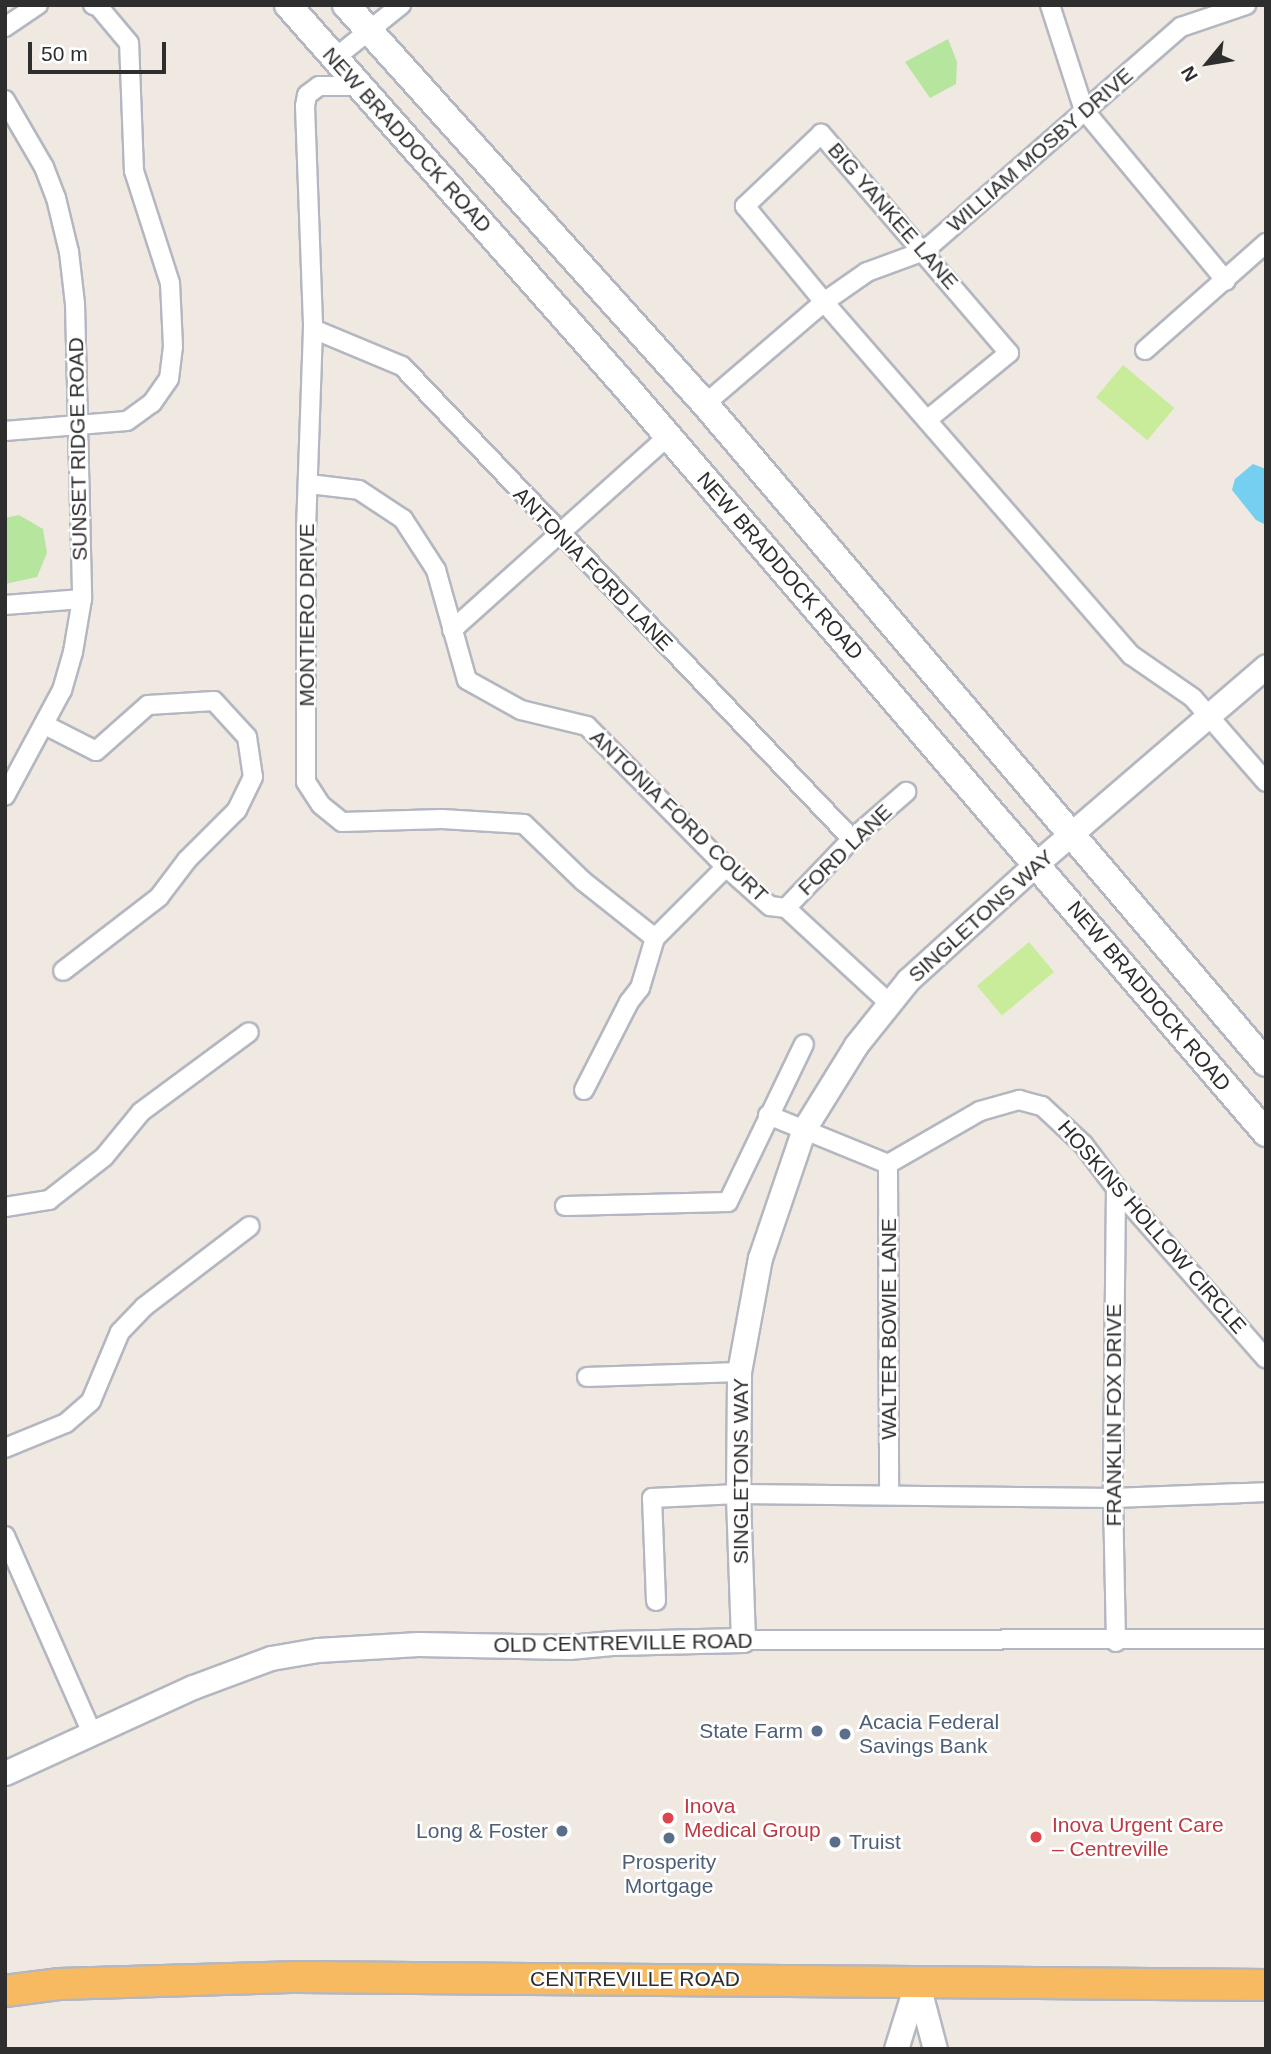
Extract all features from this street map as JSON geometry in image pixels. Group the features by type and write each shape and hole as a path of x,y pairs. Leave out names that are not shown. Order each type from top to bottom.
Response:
{"highway":[{"name":"CENTREVILLE ROAD","path":"5,1991 59,1984 299,1977 917,1980 1266,1985"}],"main road":[{"name":"NEW BRADDOCK ROAD","path":"288,5 668,436 1266,1133"},
{"name":"NEW BRADDOCK ROAD","path":"346,5 705,404 1266,1063"}],"street":[{"path":"5,27 12,19 38,5"},
{"path":"5,431 127,421 152,403 169,379 173,346 170,284 134,171 129,43 98,6 93,5"},
{"path":"335,58 401,5"},
{"path":"1050,5 1084,110 1226,281"},
{"name":"WILLIAM MOSBY DRIVE","path":"705,404 824,302 867,272 924,251 1181,27 1246,5"},
{"name":"MONTIERO DRIVE","path":"359,86 319,86 307,94 304,106 313,329 306,530 306,782 321,805 342,822 442,818 524,824 583,881 655,938"},
{"name":"SUNSET RIDGE ROAD","path":"5,100 44,167 64,226 75,304 82,598 69,664 45,725 5,796"},
{"name":"BIG YANKEE LANE","path":"927,420 1009,353 821,134 745,206 824,302 1130,655 1193,698 1266,782"},
{"path":"1144,350 1226,281 1266,243"},
{"name":"ANTONIA FORD LANE","path":"313,329 402,366 852,839"},
{"path":"452,630 668,436"},
{"name":"ANTONIA FORD COURT","path":"309,484 359,490 403,519 436,570 467,680 521,709 587,726 726,867 770,906 786,908 889,1003"},
{"path":"5,606 82,598"},
{"name":"SINGLETONS WAY","path":"743,1640 738,1494 739,1372 760,1258 804,1129 856,1045 889,1003 942,947 1266,666"},
{"path":"45,725 96,751 148,705 214,701 247,737 253,777 237,810 187,860 159,897 63,971"},
{"name":"FORD LANE","path":"786,908 852,839 906,792"},
{"path":"584,1090 628,1002 640,988 655,938 726,867"},
{"path":"5,1207 49,1200 104,1157 141,1112 248,1032"},
{"path":"565,1206 728,1202 804,1044"},
{"name":"HOSKINS HOLLOW CIRCLE","path":"888,1164 980,1111 1019,1100 1042,1105 1062,1121 1116,1188 1266,1359"},
{"path":"768,1115 888,1164"},
{"name":"WALTER BOWIE LANE","path":"888,1164 889,1494"},
{"name":"FRANKLIN FOX DRIVE","path":"1116,1188 1113,1497 1116,1642"},
{"path":"5,1448 65,1423 91,1401 120,1332 144,1307 250,1226"},
{"path":"587,1377 739,1372"},
{"path":"656,1601 652,1498 738,1494 1113,1497 1266,1492"},
{"path":"5,1536 92,1733"},
{"name":"OLD CENTREVILLE ROAD","path":"5,1773 139,1709 254,1663 318,1650 418,1644 569,1647 612,1643 743,1640 1116,1642 1266,1639"},
{"path":"896,2049 917,1980"},
{"path":"917,1980 935,2049"}],"green space":[{"path":"948,39 957,62 956,84 930,98 905,62"},
{"path":"1123,365 1174,408 1147,440 1096,397"},
{"path":"19,515 43,529 47,553 37,577 5,584 5,518"},
{"path":"1029,942 1054,972 1002,1016 977,986"}],"water":[{"path":"1253,464 1266,469 1266,525 1256,520 1232,490 1235,479"}],"place":[{"name":"State Farm","path":"817,1731"},
{"name":"Acacia Federal Savings Bank","path":"845,1734"},
{"name":"Inova Medical Group","path":"668,1818"},
{"name":"Long & Foster","path":"562,1831"},
{"name":"Inova Urgent Care – Centreville","path":"1036,1837"},
{"name":"Prosperity Mortgage","path":"669,1838"},
{"name":"Truist","path":"835,1842"}]}
